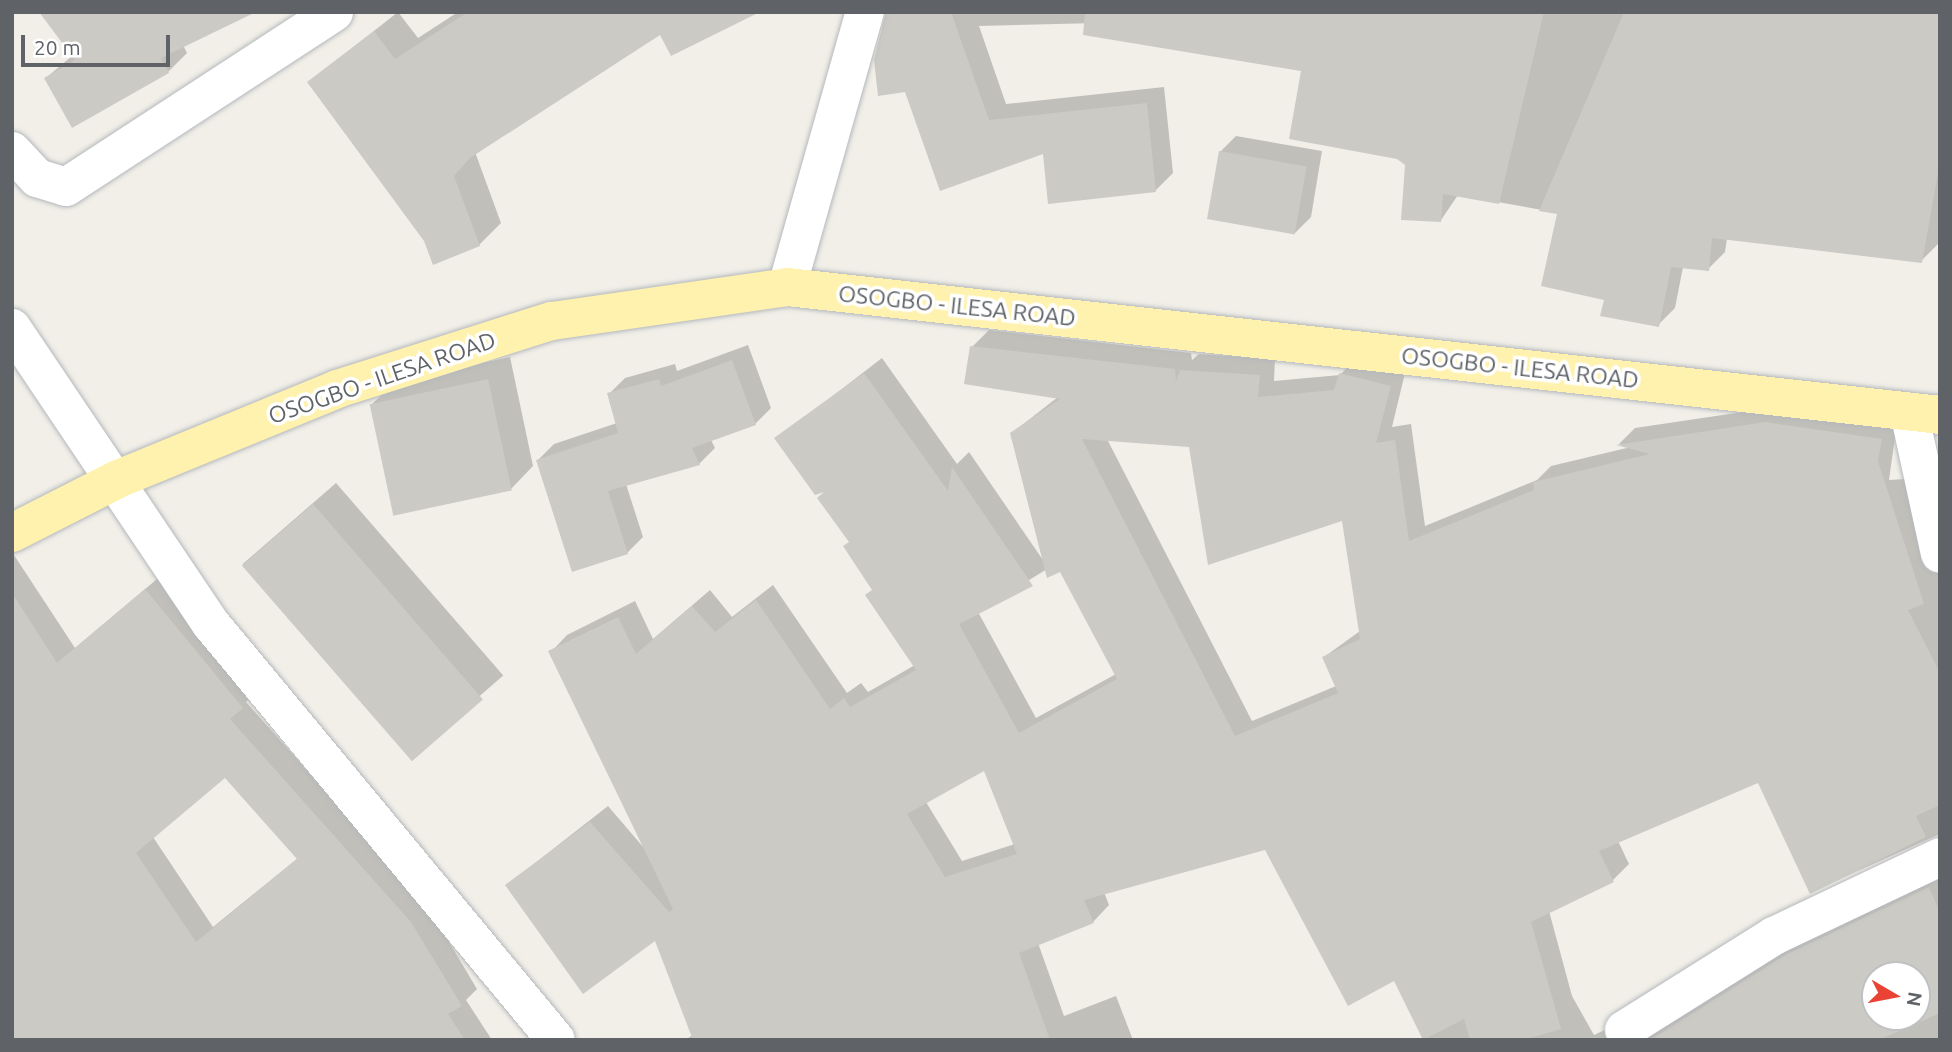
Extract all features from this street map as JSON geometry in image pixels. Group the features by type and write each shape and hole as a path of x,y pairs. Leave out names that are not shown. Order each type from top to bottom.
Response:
{"main road":[{"name":"OSOGBO - ILESA ROAD","path":"12,533 118,479 337,389 552,321 788,287 1924,413"}],"street":[{"path":"12,151 37,178 66,187 334,12"},
{"path":"788,287 865,12"},
{"path":"12,328 118,479 211,624 552,1038"},
{"path":"1924,413 1940,554"},
{"path":"1624,1030 1774,936 1940,857"}],"building":[{"path":"39,12 256,12 161,58 169,73 72,128 44,78 75,60"},
{"path":"468,12 760,12 671,56 660,35 470,158 454,176 480,246 433,265 424,241 307,82 374,31 395,59"},
{"path":"886,12 951,12 989,120 1147,103 1156,192 1048,204 1043,154 940,191 905,92 878,96 874,60"},
{"path":"1085,12 1544,12 1499,204 1443,194 1441,222 1401,220 1405,165 1397,159 1289,139 1301,71 1083,35"},
{"path":"1624,12 1940,12 1938,173 1922,263 1712,238 1709,271 1671,267 1659,327 1600,316 1604,300 1541,286 1557,214 1539,211"},
{"path":"1219,151 1307,166 1295,234 1207,219"},
{"path":"970,346 1175,369 1176,381 1180,370 1260,375 1258,397 1334,390 1339,373 1391,386 1376,443 1395,440 1409,541 1534,490 1533,482 1650,454 1616,445 1765,422 1882,439 1878,461 1924,604 1908,610 1940,673 1940,805 1916,816 1926,837 1810,894 1758,783 1599,851 1614,882 1531,922 1561,1029 1524,1040 1470,1040 1464,1019 1423,1040 1394,981 1348,1006 1265,850 1084,900 1094,923 1019,953 1050,1040 693,1040 655,941 583,994 505,885 590,822 669,912 673,909 548,651 618,617 636,654 692,606 715,632 756,600 830,709 844,698 850,707 916,670 865,595 872,590 843,546 849,542 817,498 824,492 815,495 774,438 864,373 948,491 952,467 1033,586 959,624 1019,733 1117,679 1060,572 1047,578 1010,433 1060,399 964,384","holes":["1082,439 1189,447 1208,565 1342,521 1360,639 1322,657 1338,693 1235,736","984,771 1017,854 945,877 907,814"]},
{"path":"732,360 756,425 692,448 700,465 608,491 628,554 572,572 536,460 618,433 607,393 659,379 661,386"},
{"path":"488,379 512,491 393,516 370,404"},
{"path":"313,504 483,699 412,761 242,566"},
{"path":"145,589 243,708 230,719 411,922 462,1006 448,1014 465,1040 12,1040 12,593 57,663","holes":["225,778 297,859 196,942 136,853"]},
{"path":"1929,887 1940,913 1940,1013 1931,1017 1931,961 1861,961 1861,1031 1899,1031 1879,1040 1650,1040 1785,955"}]}
